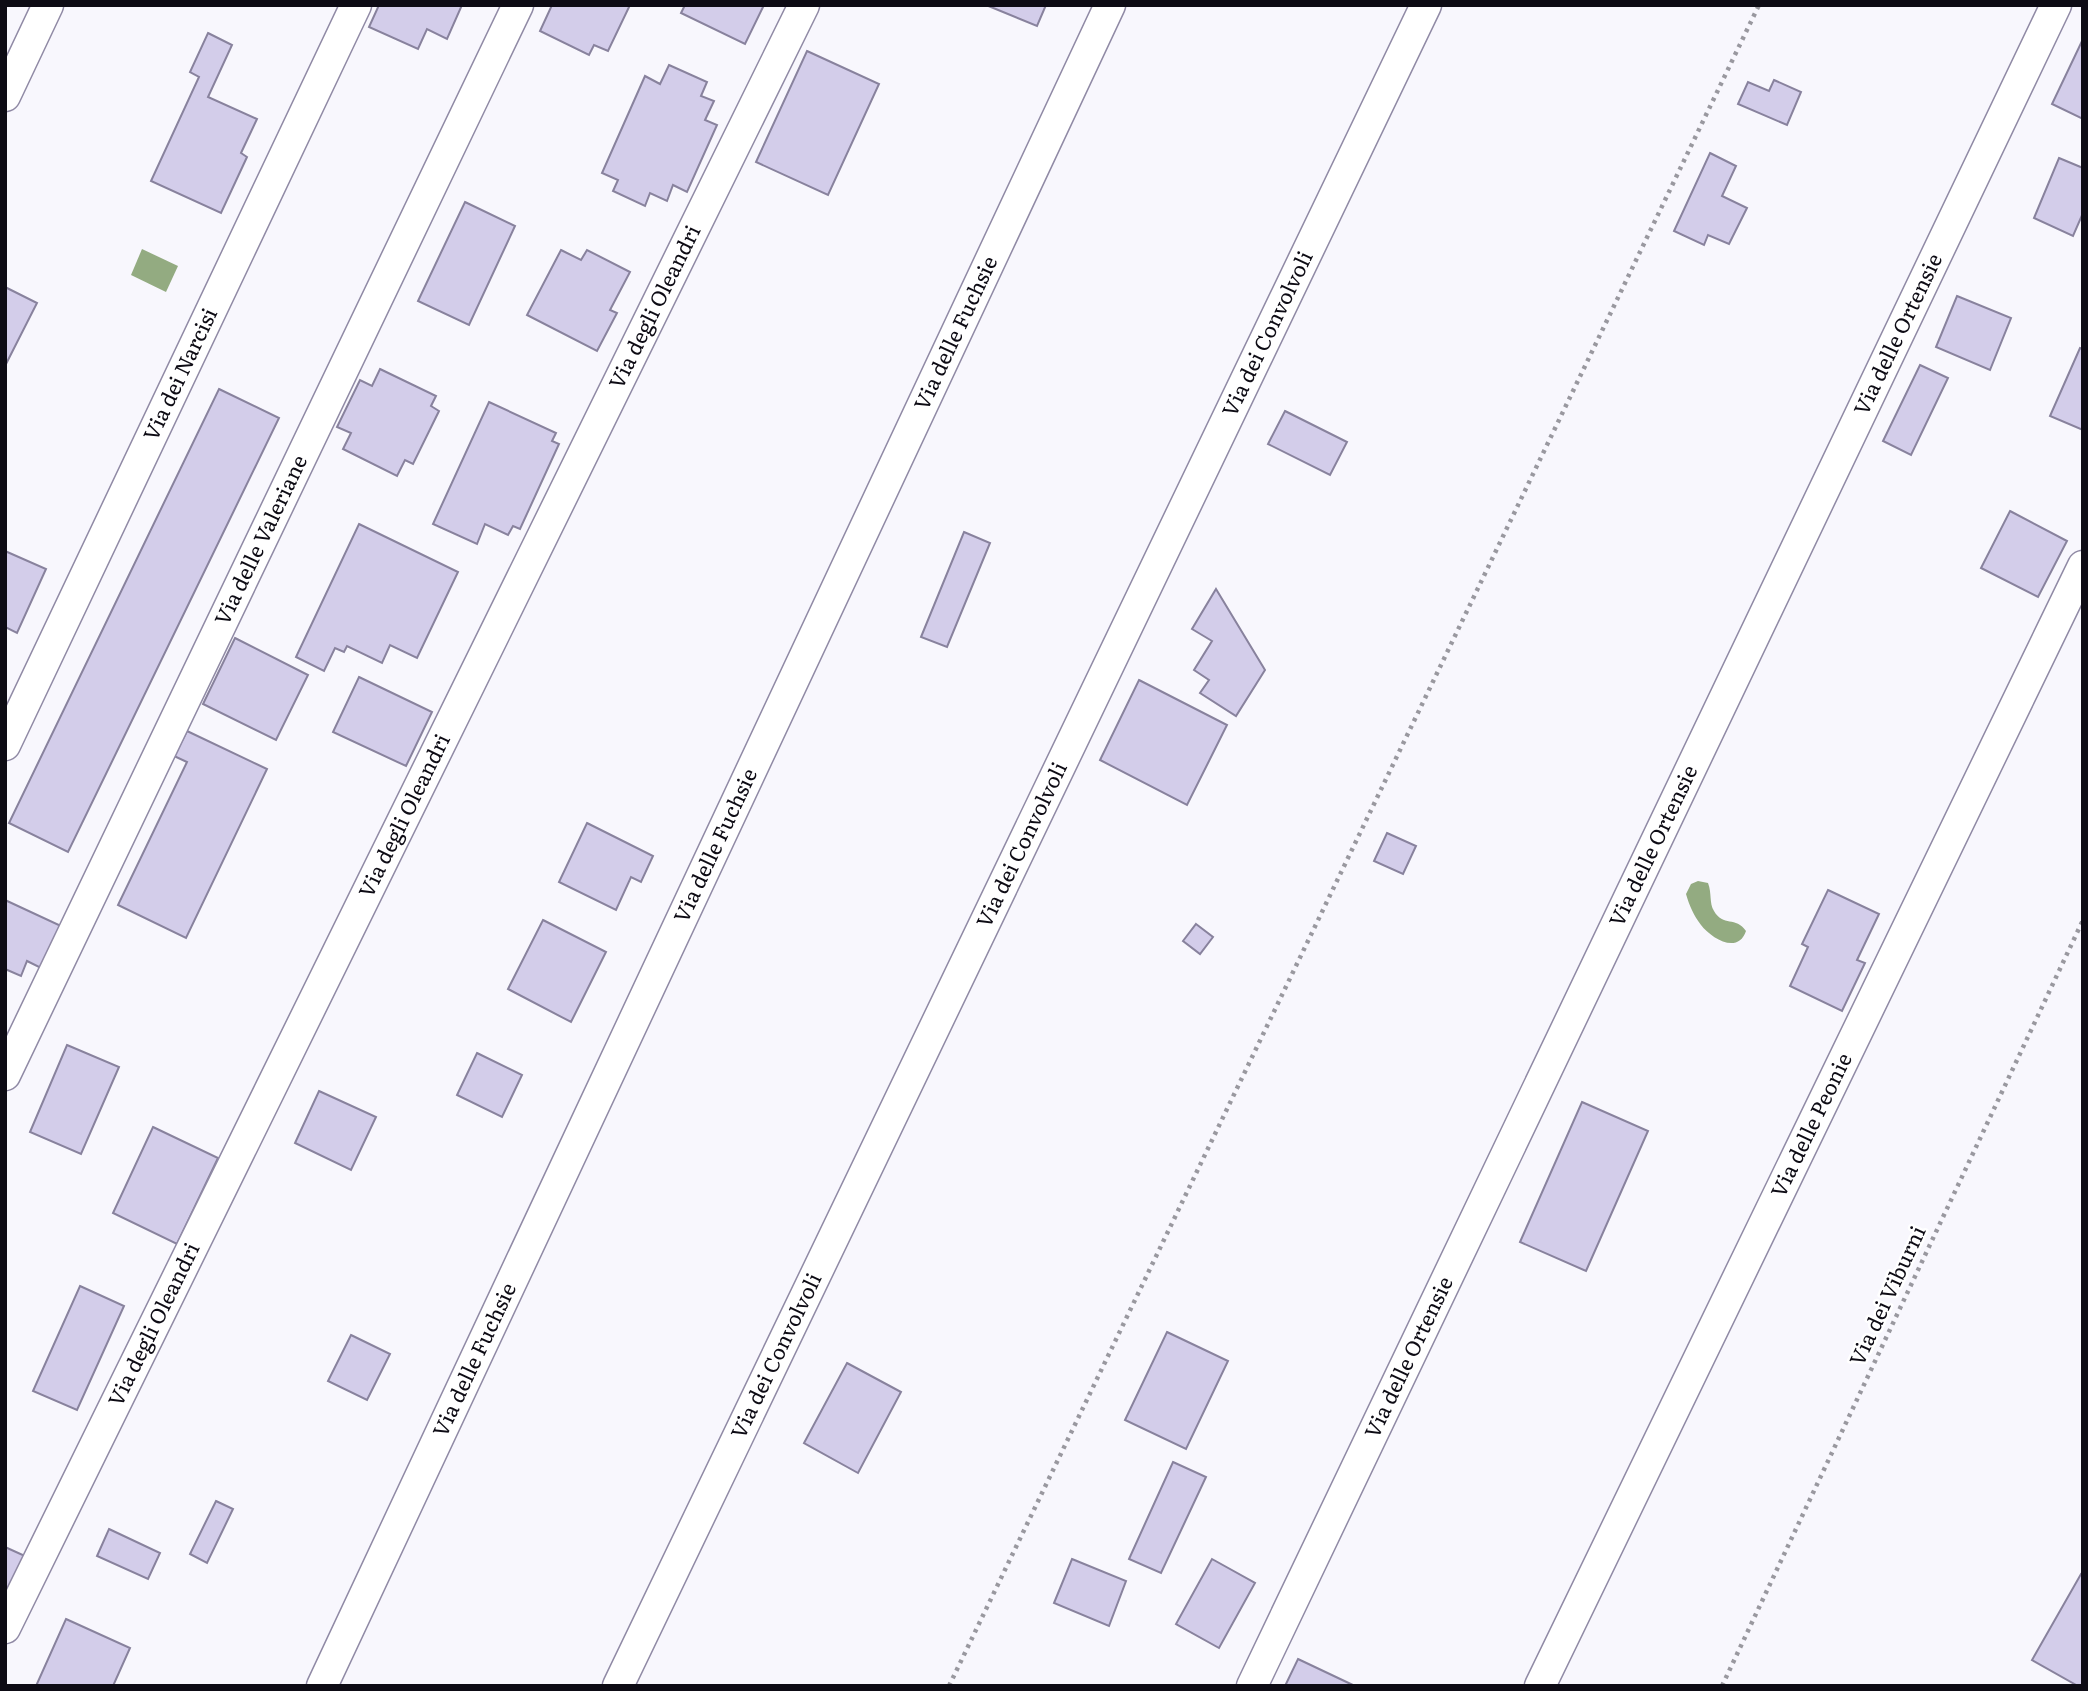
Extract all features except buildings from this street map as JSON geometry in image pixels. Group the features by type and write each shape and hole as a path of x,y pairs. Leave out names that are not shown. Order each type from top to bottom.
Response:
{"street":[{"path":"5,96 48,5"},
{"name":"Via dei Narcisi","path":"5,746 356,5"},
{"name":"Via delle Valeriane","path":"5,1075 518,5"},
{"name":"Via degli Oleandri","path":"5,1628 804,5"},
{"name":"Via delle Fuchsie","path":"321,1686 1110,5"},
{"name":"Via dei Convolvoli","path":"618,1686 1426,5"},
{"name":"Via delle Ortensie","path":"1252,1686 2056,5"},
{"name":"Via delle Peonie","path":"1540,1686 2083,566"}],"path":[{"path":"949,1686 1759,5"},
{"name":"Via dei Viburni","path":"1722,1686 2083,920"}],"shaded area":[{"path":"142,249 178,266 166,292 131,275"},
{"path":"1698,881 1708,883 1712,905 1718,916 1742,926 1746,931 1737,942 1718,939 1705,930 1696,918 1686,894 1691,884"}]}
